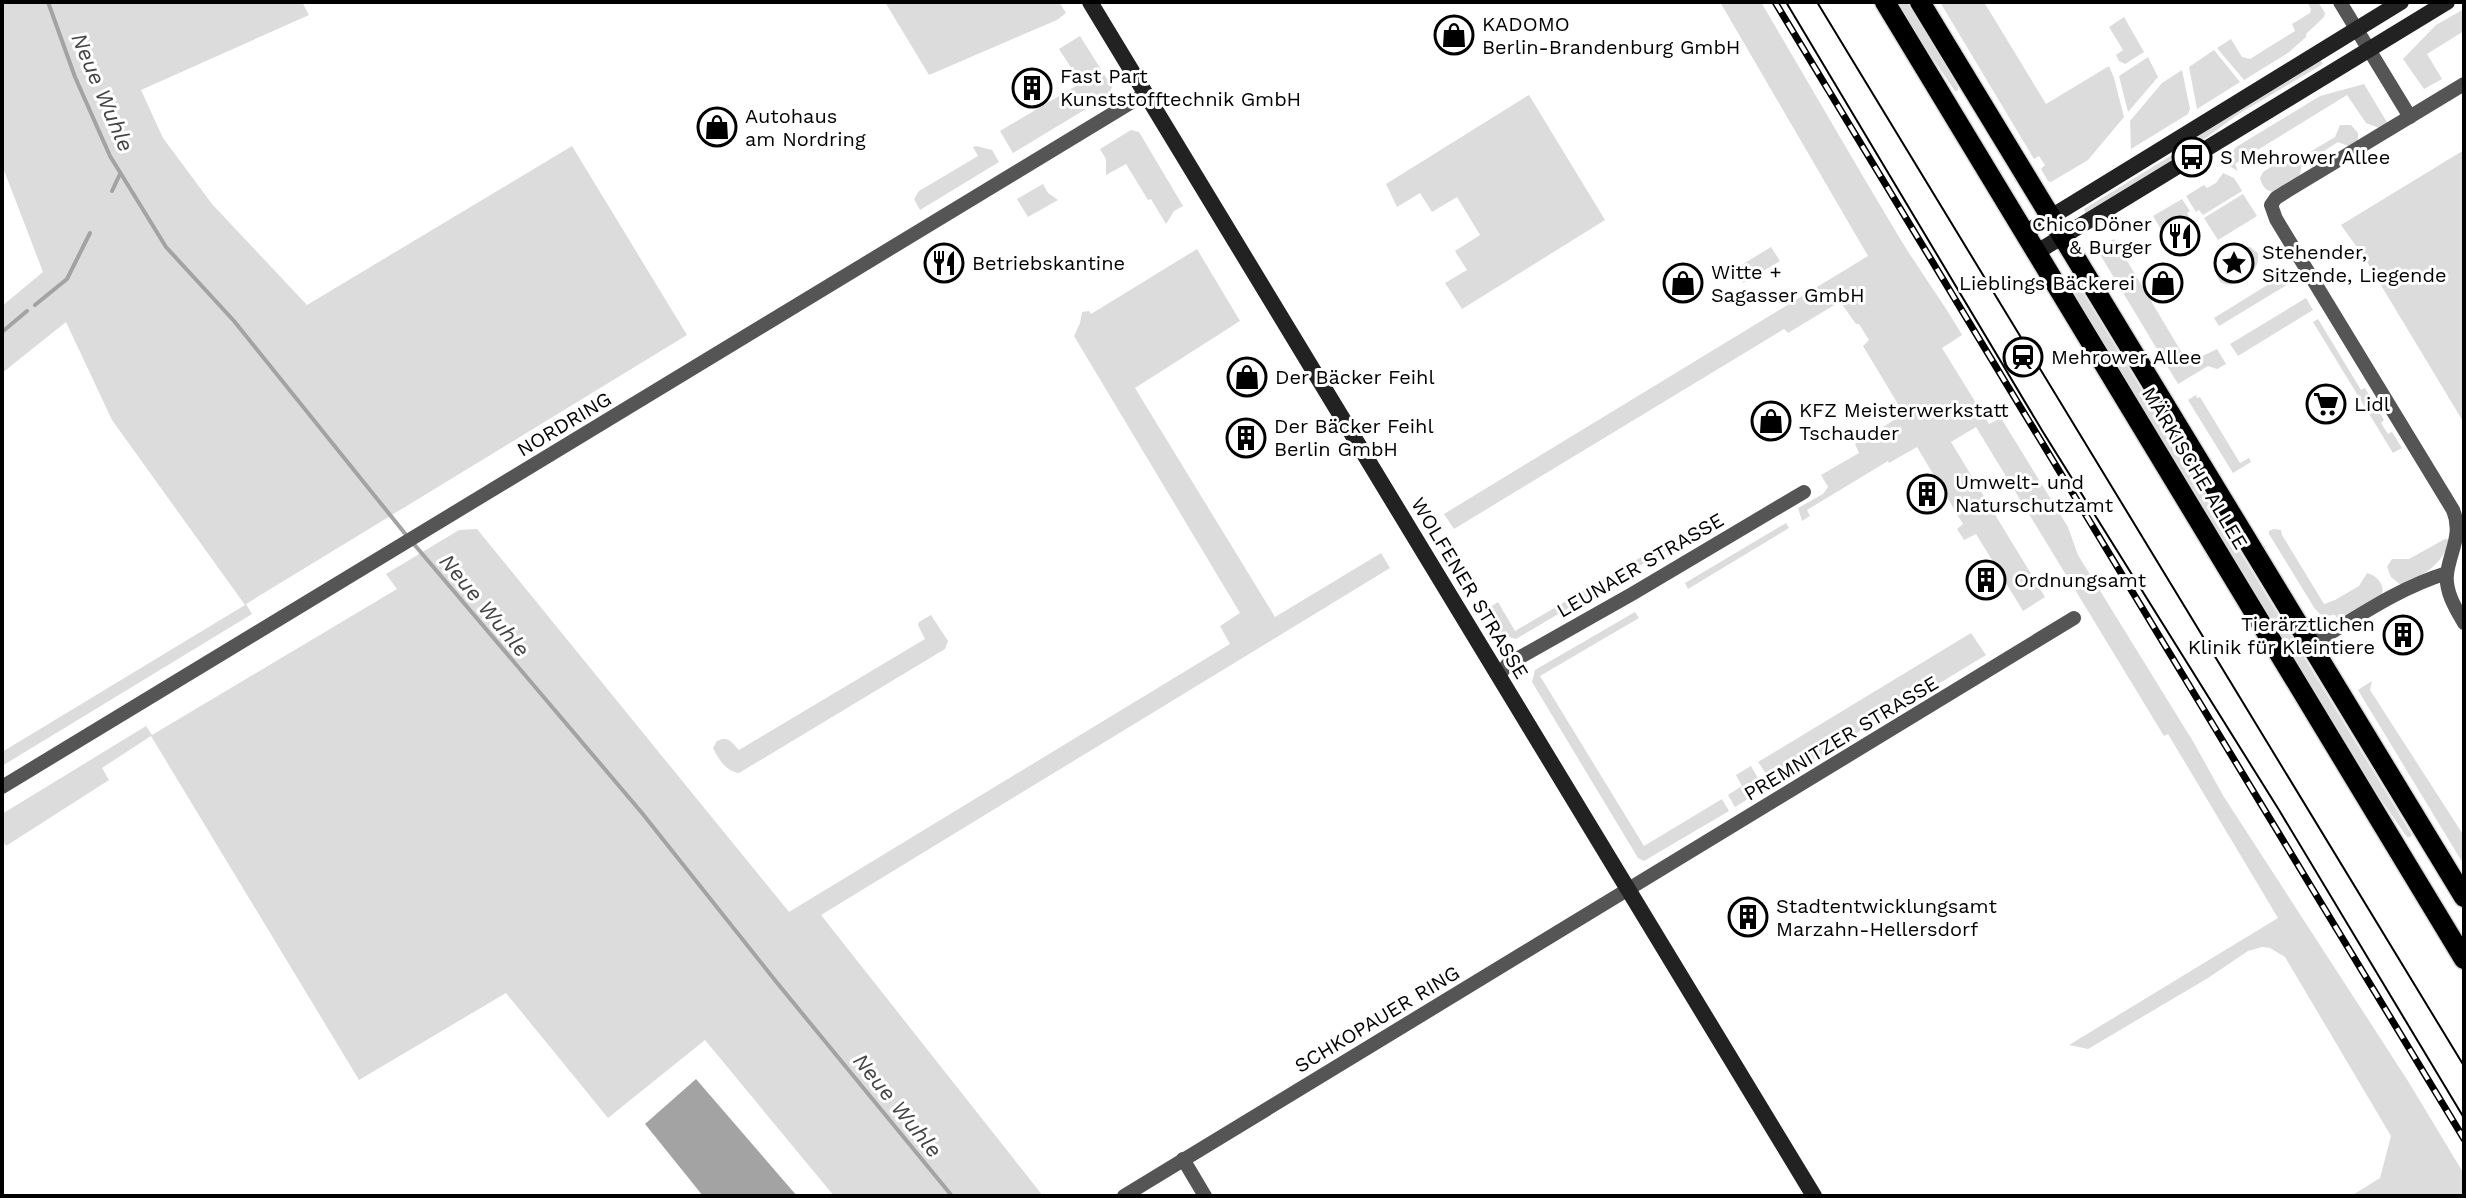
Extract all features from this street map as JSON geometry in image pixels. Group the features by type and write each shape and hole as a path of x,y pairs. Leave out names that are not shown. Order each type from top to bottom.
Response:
{"main road":[{"name":"MÄRKISCHE ALLEE","path":"1885,2 2464,959"},
{"name":"MÄRKISCHE ALLEE","path":"1920,2 2464,897"},
{"path":"2057,286 2085,270"}],"street":[{"name":"WOLFENER STRASSE","path":"1090,2 1814,1196"},
{"path":"2340,2 2410,117"},
{"path":"2025,233 2401,2"},
{"path":"2037,252 2447,2"},
{"path":"2464,84 2276,198 2271,205 2283,231 2453,510 2457,521 2457,538 2447,573 2452,604 2464,623"},
{"name":"NORDRING","path":"2,787 1145,94"},
{"name":"LEUNAER STRASSE","path":"1499,675 1508,664 1804,492"},
{"path":"2312,644 2394,595 2423,580 2447,573"},
{"name":"PREMNITZER STRASSE","path":"1628,891 2074,618"},
{"name":"SCHKOPAUER RING","path":"1124,1196 1628,891"},
{"path":"1183,1159 1205,1196"}],"shaded area":[{"path":"2,2 302,2 309,15 141,90 163,138 212,204 307,305 572,146 687,335 246,604 252,614 2,766 2,752 245,605 112,420 66,322 2,373 2,306 43,272 2,165"},
{"path":"885,2 1059,2 1066,13 1057,20 929,75"},
{"path":"1720,2 1761,2 1902,242 1962,335 1942,348 1989,424 2001,418 2068,527 2078,555 2224,797 2408,1081 2464,1174 2464,1196 2351,1196 2380,1178 2391,1136 2285,957 2270,948 2248,951 2088,1049 2069,1045 2278,918 2168,734 2164,736 1976,427 1951,442 2045,597 2023,611 1976,534 1964,540 1957,529 1963,524 1917,447 1807,510 1810,516 1802,521 1798,508 1823,494 1828,487 1821,475 1859,453 1855,444 1904,414 1863,346 1869,340 1841,303 1788,333 1784,329 1454,529 1444,514 1868,256"},
{"path":"1894,2 1907,2 1958,91 1955,91"},
{"path":"1940,2 1984,2 2046,104 2109,66 2124,117 2088,160 2048,181 2041,169 2045,165 2039,156 2034,159"},
{"path":"2307,2 2318,2 2325,13 2324,17 2288,53 2244,80 2217,48 2231,39 2242,57 2250,59 2295,31 2292,24 2310,13"},
{"path":"2464,9 2464,31 2427,54 2442,79 2424,89 2403,59 2436,25"},
{"path":"2124,17 2144,52 2125,64 2116,55 2123,50 2109,27"},
{"path":"1080,36 1112,87 1109,95 1013,153 1000,131 1081,83 1059,49"},
{"path":"2214,50 2240,82 2197,109 2189,67"},
{"path":"2148,57 2158,77 2128,112 2119,76"},
{"path":"2320,59 2323,64 2237,115 2187,152 2086,214 2084,209"},
{"path":"2182,70 2190,109 2188,114 2131,149 2130,121 2162,83"},
{"path":"2364,84 2388,124 2379,128 2366,123 2347,95 2235,164 2238,171 2225,164 2236,147 2320,96"},
{"path":"1529,95 1605,220 1462,309 1445,283 1467,270 1455,251 1480,235 1457,197 1432,212 1420,193 1397,207 1386,184"},
{"path":"2340,125 2351,125 2358,133 2358,142 2348,146 2338,142 2302,165 2299,179 2282,189 2272,192 2263,186 2260,178 2263,172 2285,158 2295,161 2335,137"},
{"path":"1131,130 1139,132 1183,206 1174,211 1166,224 1126,164 1106,175 1106,159 1100,149"},
{"path":"973,147 992,150 999,162 920,210 914,199 919,191 978,156"},
{"path":"2464,150 2464,423 2364,257 2341,225"},
{"path":"2223,173 2234,178 2242,191 2203,215 2199,210 2196,212 2186,196 2204,185 2207,188 2216,183"},
{"path":"1043,184 1048,193 1058,200 1028,217 1017,199"},
{"path":"2243,194 2257,216 2218,240 2204,218"},
{"path":"2182,199 2190,211 2187,213 2190,219 2164,234 2153,216"},
{"path":"2114,239 2188,363 2217,349 2226,364 2217,369 2208,366 2178,384 2101,256 2103,246"},
{"path":"1771,247 1780,261 1743,283 1735,269"},
{"path":"2245,247 2258,253 2255,269 2237,283 2220,281 2216,267 2221,259"},
{"path":"1197,249 1240,321 1135,388 1275,617 1381,553 1390,568 821,915 1043,1196 834,1196 705,1040 608,1118 506,993 359,1080 151,736 102,768 109,780 6,846 2,839 2,814 146,726 152,735 397,589 386,574 459,530 477,529 789,912 1230,644 1220,626 1240,613 1074,336 1082,312 1089,311 1091,314"},
{"path":"2290,271 2295,280 2219,326 2214,318"},
{"path":"2073,281 2412,835 2410,837 2368,781 2067,288"},
{"path":"2306,298 2313,310 2238,356 2230,344"},
{"path":"2318,319 2361,390 2365,388 2384,420 2381,423 2388,434 2392,432 2402,448 2393,453 2313,322"},
{"path":"2196,395 2240,463 2249,458 2251,462 2233,473 2188,400"},
{"path":"1786,523 1789,528 1688,589 1685,583"},
{"path":"2274,529 2281,530 2324,604 2359,586 2367,573 2379,580 2382,594 2338,619 2335,615 2322,616 2269,534"},
{"path":"1672,539 1675,545 1516,639 1503,635 1487,609 1498,602 1515,631"},
{"path":"2445,539 2451,540 2447,549 2425,573 2401,585 2391,577 2387,567 2392,559 2409,559"},
{"path":"1635,612 1639,618 1540,676 1644,846 1722,799 1729,811 1644,861 1638,858 1532,682 1535,670"},
{"path":"931,615 948,641 945,649 739,773 727,768 717,756 713,748 717,741 727,739 739,750 925,639 918,625"},
{"path":"1971,633 1986,655 1773,784 1758,762"},
{"path":"2372,681 2370,690 2464,836 2464,865 2358,690"},
{"path":"1751,766 1764,789 1735,807 1728,795 1742,786 1736,775"},
{"path":"696,1079 797,1196 703,1196 645,1124"}],"waterway":[{"name":"Neue Wuhle","path":"48,2 75,77 110,156 166,247 234,321 407,536"},
{"path":"112,191 120,174"},
{"path":"35,305 67,279 90,233"},
{"path":"2,332 27,311"},
{"name":"Neue Wuhle","path":"413,543 642,813 952,1196"}],"tram line":[{"path":"1786,2 2043,432 2279,810 2464,1118"},
{"path":"1817,2 2464,1066"}],"railway":[{"path":"1775,2 2464,1139"}],"place":[{"name":"KADOMO Berlin-Brandenburg GmbH","path":"1454,35"},
{"name":"Fast Part Kunststofftechnik GmbH","path":"1032,88"},
{"name":"Autohaus am Nordring","path":"717,127"},
{"name":"S Mehrower Allee","path":"2192,157"},
{"name":"Chico Döner & Burger","path":"2180,236"},
{"name":"Betriebskantine","path":"944,263"},
{"name":"Stehender, Sitzende, Liegende","path":"2234,263"},
{"name":"Witte + Sagasser GmbH","path":"1683,283"},
{"name":"Lieblings Bäckerei","path":"2163,283"},
{"name":"Mehrower Allee","path":"2023,357"},
{"name":"Der Bäcker Feihl","path":"1247,377"},
{"name":"Lidl","path":"2326,404"},
{"name":"KFZ Meisterwerkstatt Tschauder","path":"1771,421"},
{"name":"Der Bäcker Feihl Berlin GmbH","path":"1246,438"},
{"name":"Umwelt- und Naturschutzamt","path":"1927,494"},
{"name":"Ordnungsamt","path":"1986,580"},
{"name":"Tierärztlichen Klinik für Kleintiere","path":"2403,635"},
{"name":"Stadtentwicklungsamt Marzahn-Hellersdorf","path":"1748,917"}]}
